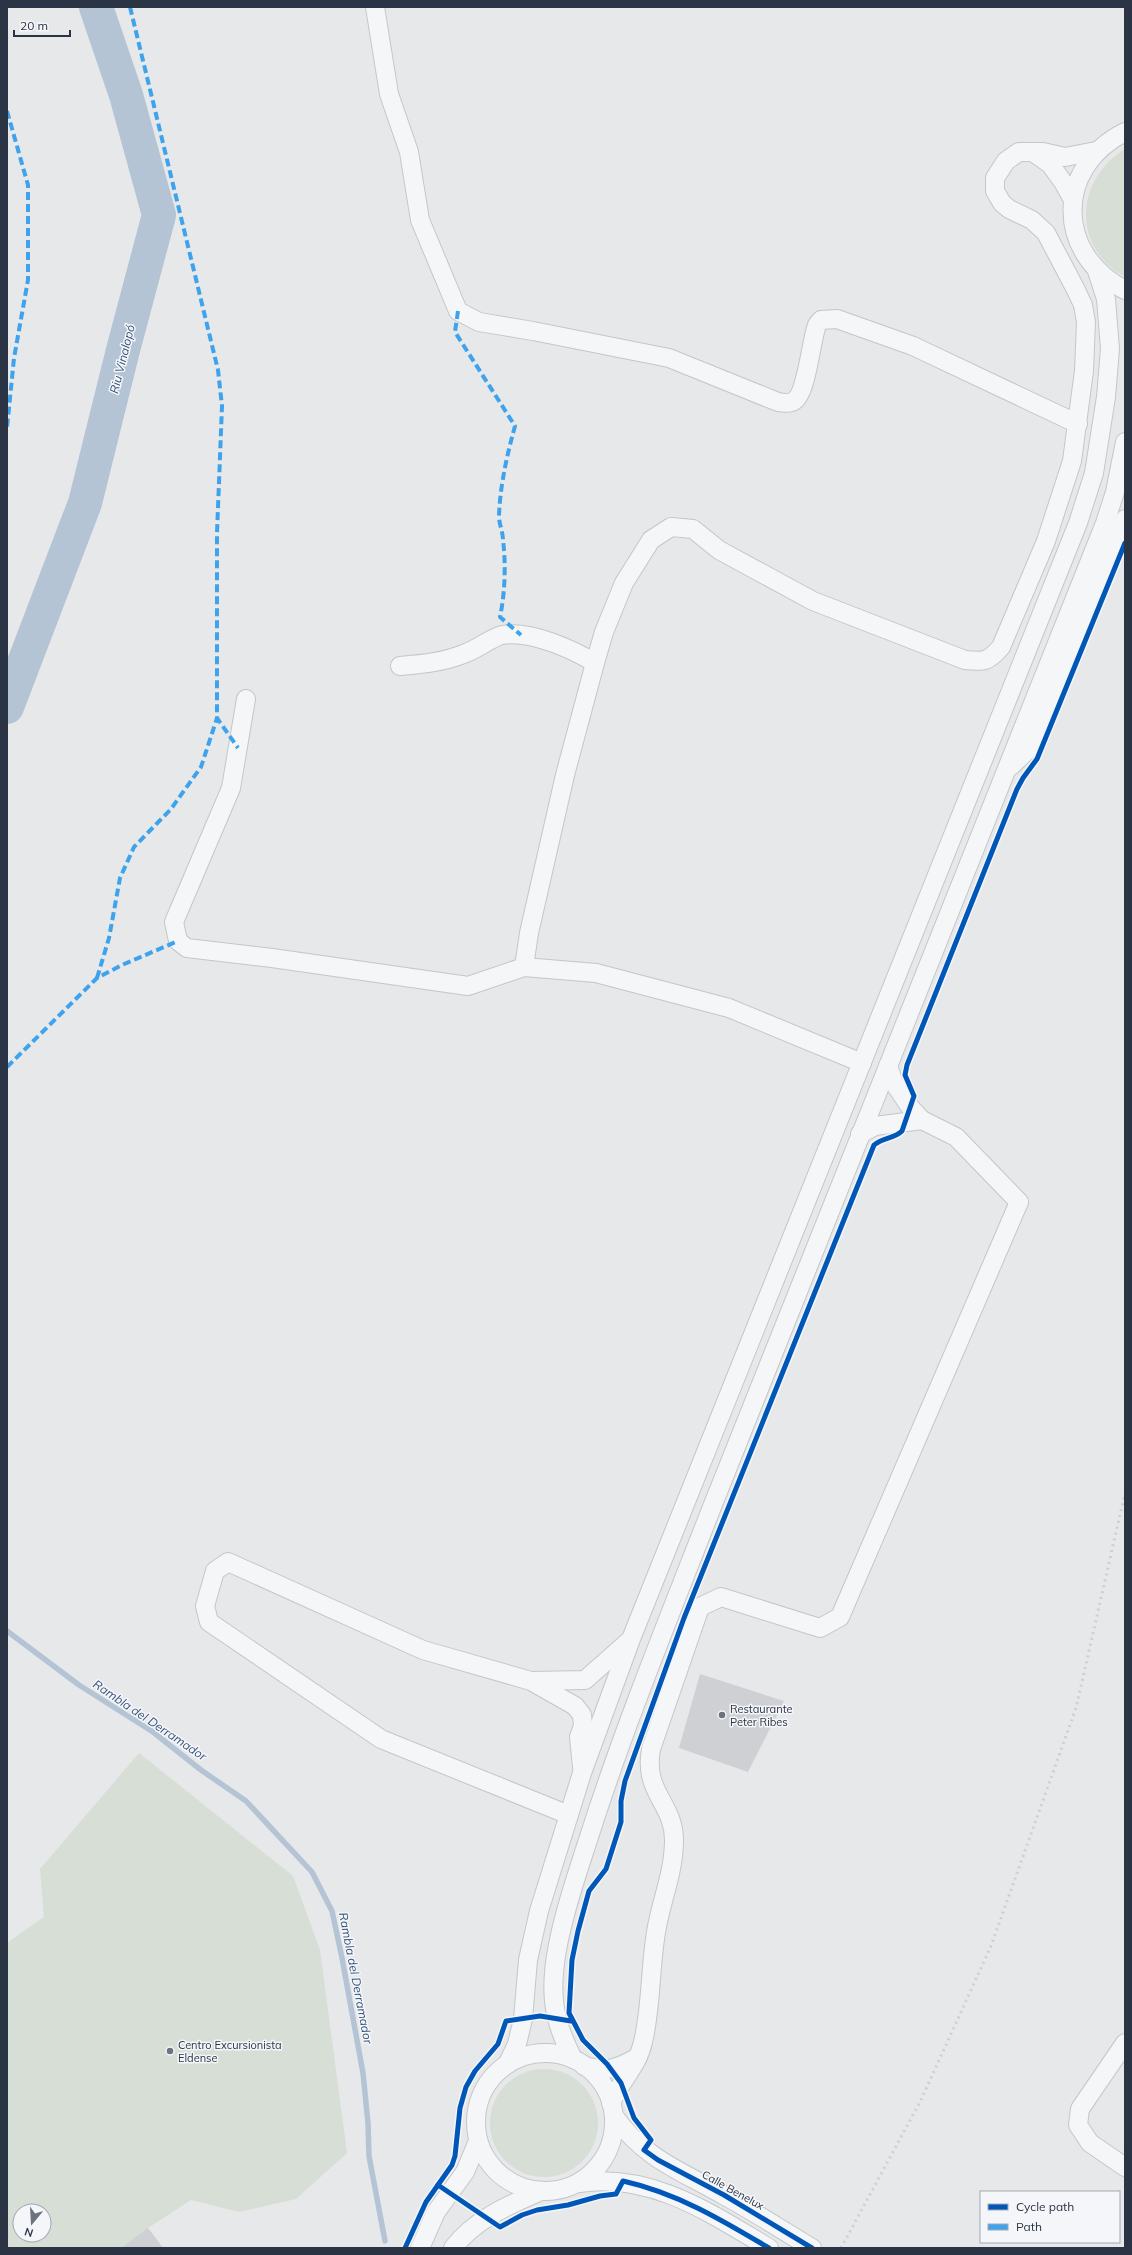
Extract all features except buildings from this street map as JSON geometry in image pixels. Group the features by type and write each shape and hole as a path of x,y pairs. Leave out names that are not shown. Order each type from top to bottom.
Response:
{"street":[{"path":"375,7 389,94 409,152 420,220 458,311 479,322 533,331 669,358 778,402 786,403 794,401 798,396 805,380 817,325 821,320 837,319 913,346 1078,424"},
{"path":"1125,132 1111,139 1096,151 1085,166 1077,182 1072,200 1072,220 1076,238 1085,256 1097,271 1111,283 1125,290"},
{"path":"524,967 529,933 564,783 604,632 624,583 651,540 672,527 693,529 719,550 813,601 965,660 983,662 993,657 1001,647 1046,541 1072,461 1084,371 1086,322 1083,305 1046,233 1032,220 1009,209 1002,203 994,186 998,171 1006,160 1019,152 1043,152 1065,156 1096,151"},
{"path":"1033,152 1050,164 1063,182 1072,200"},
{"path":"508,2063 517,2044 523,2019 528,1960 539,1911 582,1773 631,1639 1078,523 1090,484 1106,397 1110,349 1106,299 1097,271"},
{"path":"576,2184 590,2175 601,2163 609,2149 613,2133 612,2110 601,2082 579,2062 560,2034 555,2018 554,1971 577,1875 636,1702 860,1134 1105,523 1116,492 1125,442"},
{"path":"1007,769 1036,742 1125,520"},
{"path":"400,666 444,660 483,646 501,635 521,635 548,642 576,652 595,663"},
{"path":"246,699 231,788 174,922 178,941 187,948 272,958 468,986 524,967 596,973 729,1008 862,1063"},
{"path":"612,2110 621,2083 631,2071 643,2042 655,1937 674,1853 674,1834 671,1822 655,1791 650,1778 648,1764 651,1749 700,1607 721,1597 820,1628 840,1617 1019,1202 956,1137 922,1120 910,1107 894,1083 888,1066"},
{"path":"860,1134 875,1126 922,1120"},
{"path":"569,1815 381,1739 209,1622 205,1606 215,1571 228,1562 423,1650 531,1680 575,1706 582,1715 583,1726 579,1737 582,1773"},
{"path":"531,1680 585,1680 631,1639"},
{"path":"1125,2043 1080,2110 1078,2125 1090,2143 1125,2167"},
{"path":"638,2057 611,2069 601,2070 557,2054 540,2053 524,2056 508,2063 494,2075 482,2094 477,2106 476,2124 478,2142 487,2161 502,2176 520,2187 541,2191 559,2190 576,2184 601,2180 646,2186 679,2198 710,2213 769,2248"},
{"name":"Calle Benelux","path":"612,2110 624,2131 658,2160 724,2195 812,2248"},
{"path":"420,2248 436,2212 465,2172 478,2142"},
{"path":"453,2248 468,2230 486,2218 541,2191"}],"shaded area":[{"path":"1125,149 1125,277 1107,264 1095,249 1088,231 1086,213 1089,195 1096,178 1108,162"},
{"name":"Centro Excursionista Eldense","path":"139,1753 293,1876 320,1950 347,2153 296,2199 239,2212 191,2200 148,2228 163,2248 7,2248 7,1943 44,1917 40,1869"},
{"path":"544,2069 565,2073 582,2085 594,2102 598,2123 594,2144 582,2161 565,2173 544,2177 523,2173 506,2161 494,2144 490,2123 494,2102 506,2085 523,2073"}],"waterway":[{"name":"Riu Vinalopó","path":"7,707 85,503 123,350 159,215 126,95 96,7"},
{"name":"Rambla del Derramador","path":"7,1631 79,1685 153,1732 201,1770 246,1801 312,1872 332,1911 342,1958 363,2073 368,2123 369,2156 385,2241"}],"railway":[{"path":"841,2248 920,2102 991,1946 1076,1708 1125,1493"}],"marked path":[{"path":"130,7 218,370 222,406 217,533 217,718 238,748"},
{"path":"7,111 28,185 28,280 14,358 7,428"},
{"path":"458,311 455,332 515,426 504,471 500,505 499,519 503,537 505,568 500,617 521,635"},
{"path":"97,978 109,938 120,878 134,847 171,809 201,767 217,718"},
{"path":"7,1067 97,978 122,965 178,941"}],"cycle path":[{"path":"812,2248 724,2195 658,2160 644,2150 651,2140 634,2118 621,2083 607,2064 583,2040 569,2013 572,1960 589,1891 606,1869 621,1822 621,1801 625,1781 684,1618 874,1145 877,1142 899,1134 902,1131 914,1096 905,1075 907,1065 1017,789 1037,759 1125,543"},
{"path":"405,2248 426,2202 452,2165 455,2156 460,2108 466,2087 475,2071 498,2044 506,2021 540,2016 571,2021"},
{"path":"438,2185 500,2227 522,2215 537,2210 568,2205 600,2196 616,2194 623,2181 643,2186 699,2208 769,2248"}],"place":[{"name":"Restaurante Peter Ribes","path":"722,1715"},
{"name":"Centro Excursionista Eldense","path":"170,2051"}]}
